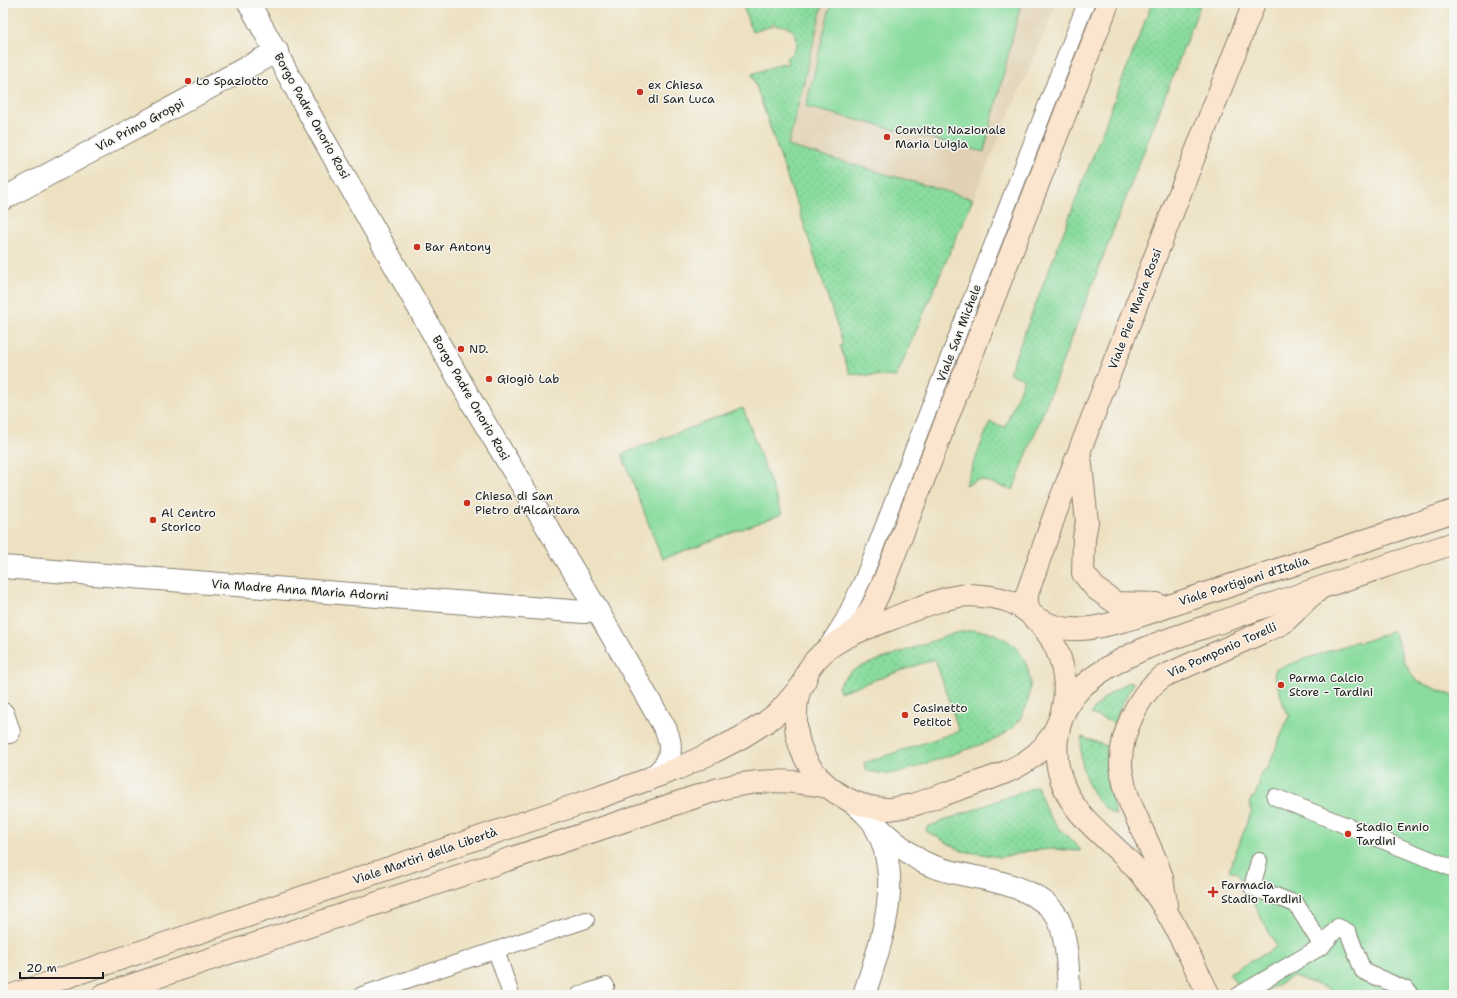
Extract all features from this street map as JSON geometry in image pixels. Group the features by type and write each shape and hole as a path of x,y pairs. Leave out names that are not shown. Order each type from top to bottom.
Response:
{"main road":[{"name":"Viale San Michele","path":"847,637 863,622 875,601 886,576 1108,3"},
{"name":"Viale Pier Maria Rossi","path":"1033,616 1027,606 1027,594 1056,511 1254,3"},
{"path":"1079,453 1087,522 1084,538 1083,573 1096,589 1116,603 1172,605"},
{"name":"Viale Partigiani d'Italia","path":"1033,616 1046,624 1060,629 1078,629 1100,626 1172,605 1454,511"},
{"path":"810,670 801,687 797,701 796,726 798,742 810,769 828,787 849,800 871,808 902,808 997,776 1024,763 1036,754 1047,742 1056,730 1069,704 1085,684 1123,659 1177,637 1454,543"},
{"name":"Via Pomponio Torelli","path":"1209,995 1173,922 1166,905 1162,878 1156,861 1130,805 1122,775 1121,764 1123,746 1129,725 1135,710 1148,689 1155,681 1281,624 1294,614 1311,596 1318,591 1341,581"},
{"path":"847,637 924,606 952,597 982,596 998,598 1022,608 1033,616 1052,639 1062,663 1066,689 1062,716"},
{"name":"Viale Martiri della Libertà","path":"13,995 641,783 699,758 742,737 779,712 810,670 832,646 847,637"},
{"name":"Via Pomponio Torelli","path":"1062,716 1057,734 1056,751 1059,771 1065,790 1082,815 1140,873 1173,922"},
{"path":"103,995 719,788 755,782 780,781 804,782 828,787"}],"street":[{"name":"Borgo Padre Onorio Rosi","path":"249,3 277,51 319,131 470,398 663,723 670,740 671,751 667,764 655,776 641,783"},
{"name":"Via Primo Groppi","path":"3,199 277,51"},
{"name":"Via Madre Anna Maria Adorni","path":"3,567 584,612 596,608"},
{"path":"849,800 862,809 873,822 913,856 923,862 955,873 1014,887 1036,897 1048,907 1060,922 1064,938 1068,958 1069,995"},
{"path":"864,995 885,922 889,886 885,849 880,834 873,822"}],"lane":[{"name":"Viale San Michele","path":"810,670 837,632 864,579 1086,3"},
{"path":"1275,798 1454,869"},
{"path":"1259,861 1252,887 1296,904 1322,946"},
{"path":"362,995 586,920"},
{"path":"1238,995 1322,946 1338,927 1348,932 1363,971 1407,990 1410,995"},
{"path":"496,950 511,995"},
{"path":"579,995 606,986"}],"shaded area":[{"name":"Convitto Nazionale Maria Luigia","path":"774,3 1056,3 1045,32 896,377 850,374 840,346 843,344 797,203 752,74 783,63 784,65 788,63 786,58 803,48 796,32"}],"green space":[{"path":"742,3 823,3 788,146 973,199 896,377 850,374 840,346 843,344 797,203 752,74 783,63 784,65 788,63 786,58 795,48 797,42 796,36 789,28 776,26 774,23 771,24 772,26 752,32"},
{"path":"831,3 1021,3 984,152 806,107"},
{"path":"1152,3 1201,3 1013,490 982,480 965,485 990,422 1005,427 1024,379 1009,373"},
{"path":"743,408 782,514 662,559 622,454"},
{"path":"974,630 992,633 1009,642 1021,654 1028,669 1030,685 1028,701 1021,716 1010,730 994,740 902,772 887,774 867,771 864,763 959,731 935,659 840,692 838,686 841,682 850,673 861,667 955,633"},
{"name":"Stadio Ennio Tardini","path":"1394,631 1405,663 1416,681 1454,696 1454,995 1346,995 1293,976 1259,995 1244,995 1229,973 1277,947 1237,873 1229,870 1252,810 1250,809 1251,806 1249,804 1252,797 1254,798 1260,783 1258,781 1261,772 1264,773 1265,769 1267,770 1290,713 1286,712 1274,674 1276,669 1358,641 1359,643"},
{"path":"1129,682 1133,682 1132,686 1114,723 1091,714 1098,704 1107,696"},
{"path":"1082,737 1107,746 1107,780 1116,815 1101,804 1090,789 1082,764"},
{"path":"1037,786 1046,810 1054,823 1081,850 1052,849 1028,851 1000,857 962,851 926,831 927,827"}],"place":[{"name":"Lo Spaziotto","path":"188,81"},
{"name":"ex Chiesa di San Luca","path":"640,92"},
{"name":"Convitto Nazionale Maria Luigia","path":"887,137"},
{"name":"Bar Antony","path":"417,247"},
{"name":"ND.","path":"461,349"},
{"name":"Giogiò Lab","path":"489,379"},
{"name":"Chiesa di San Pietro d'Alcantara","path":"467,503"},
{"name":"Al Centro Storico","path":"153,520"},
{"name":"Parma Calcio Store - Tardini","path":"1281,685"},
{"name":"Casinetto Petitot","path":"905,715"},
{"name":"Stadio Ennio Tardini","path":"1348,834"},
{"name":"Farmacia Stadio Tardini","path":"1213,892"}]}
